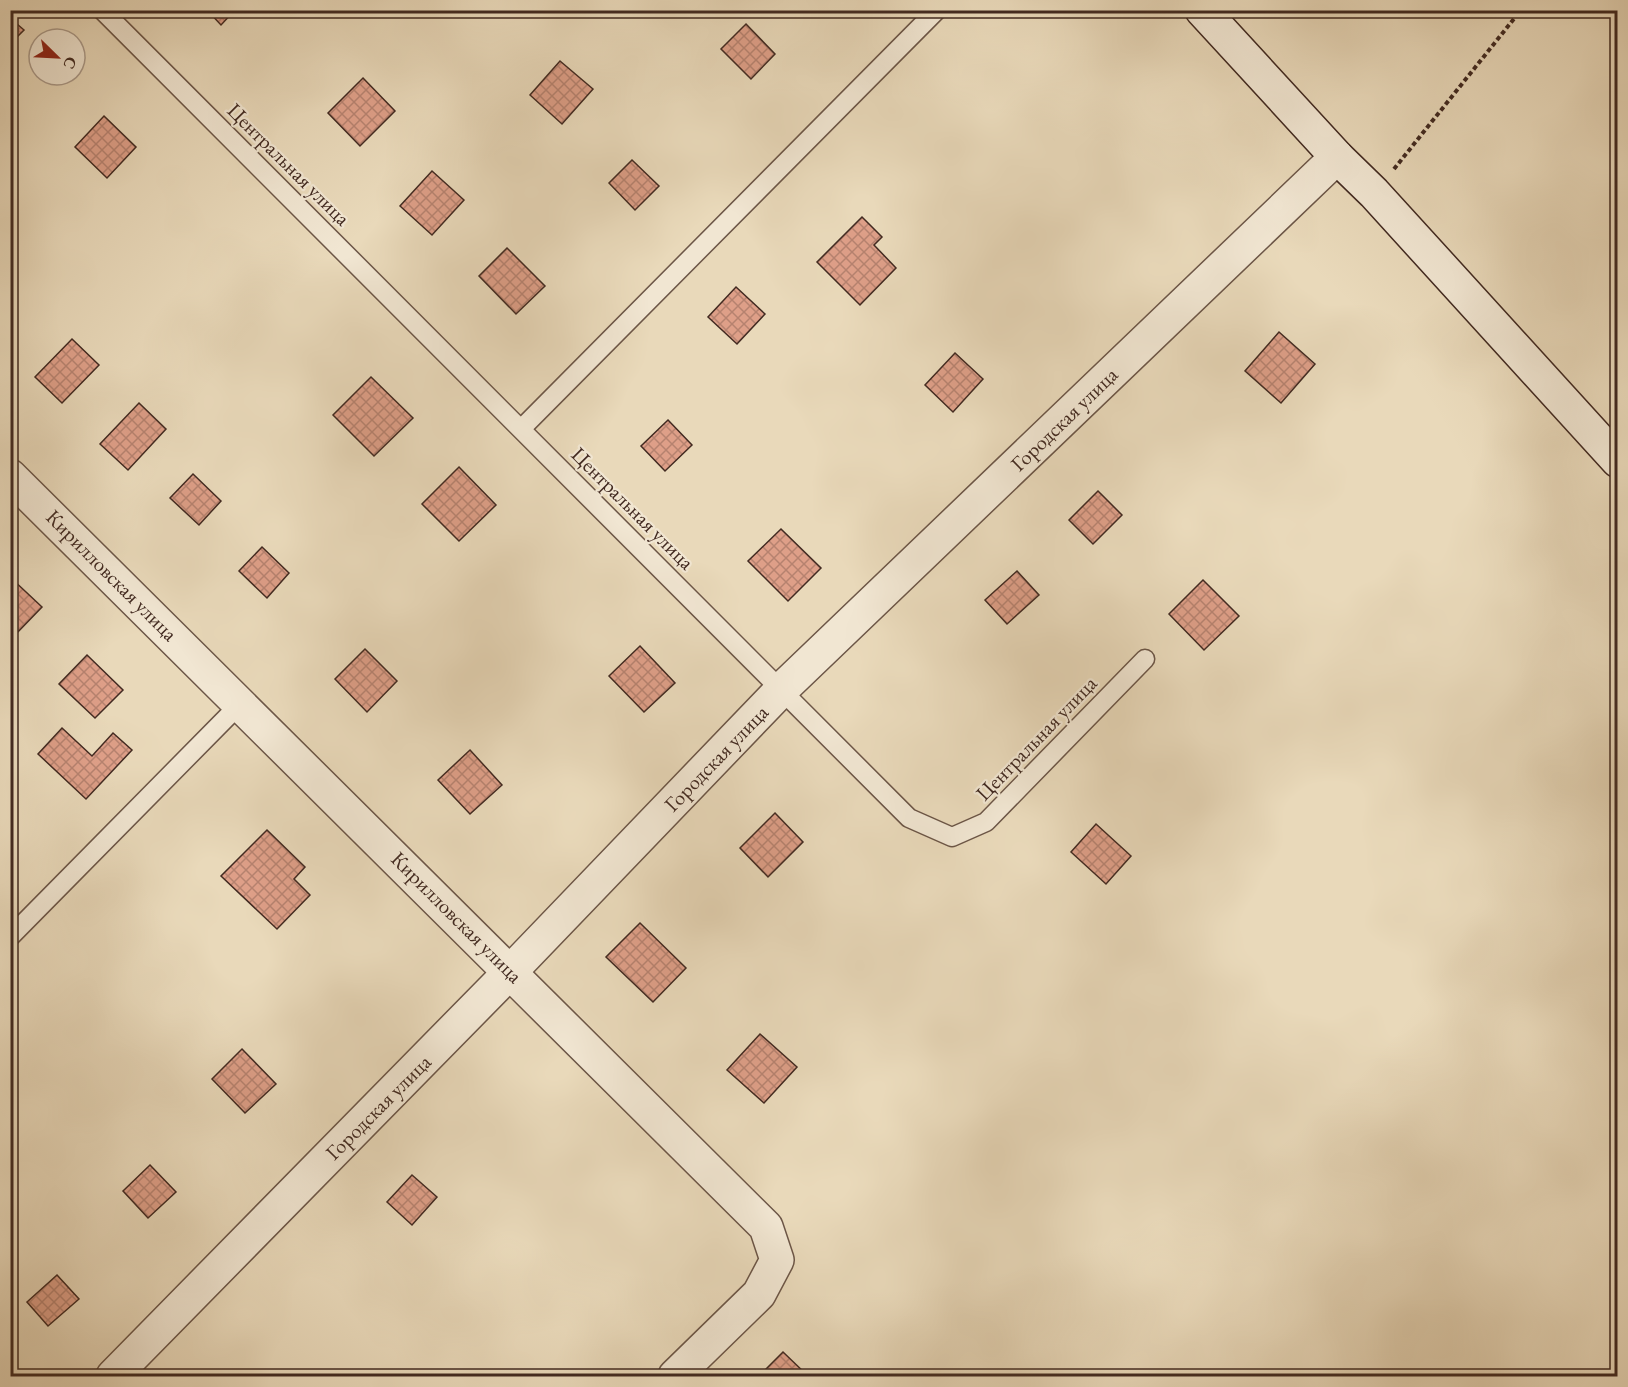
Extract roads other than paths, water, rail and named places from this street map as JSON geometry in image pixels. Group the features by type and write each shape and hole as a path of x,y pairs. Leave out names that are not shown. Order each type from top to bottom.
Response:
{"street":[{"path":"1202,10 1337,157 1374,193 1617,461"},
{"name":"Городская улица","path":"113,1377 511,971 781,690 1337,157"},
{"name":"Кирилловская улица","path":"10,476 511,971 766,1227 777,1260 759,1294 675,1377"}],"lane":[{"name":"Центральная улица","path":"102,10 909,818 952,837 986,822 1145,659"},
{"path":"522,428 937,10"},
{"path":"10,937 241,703"}]}
